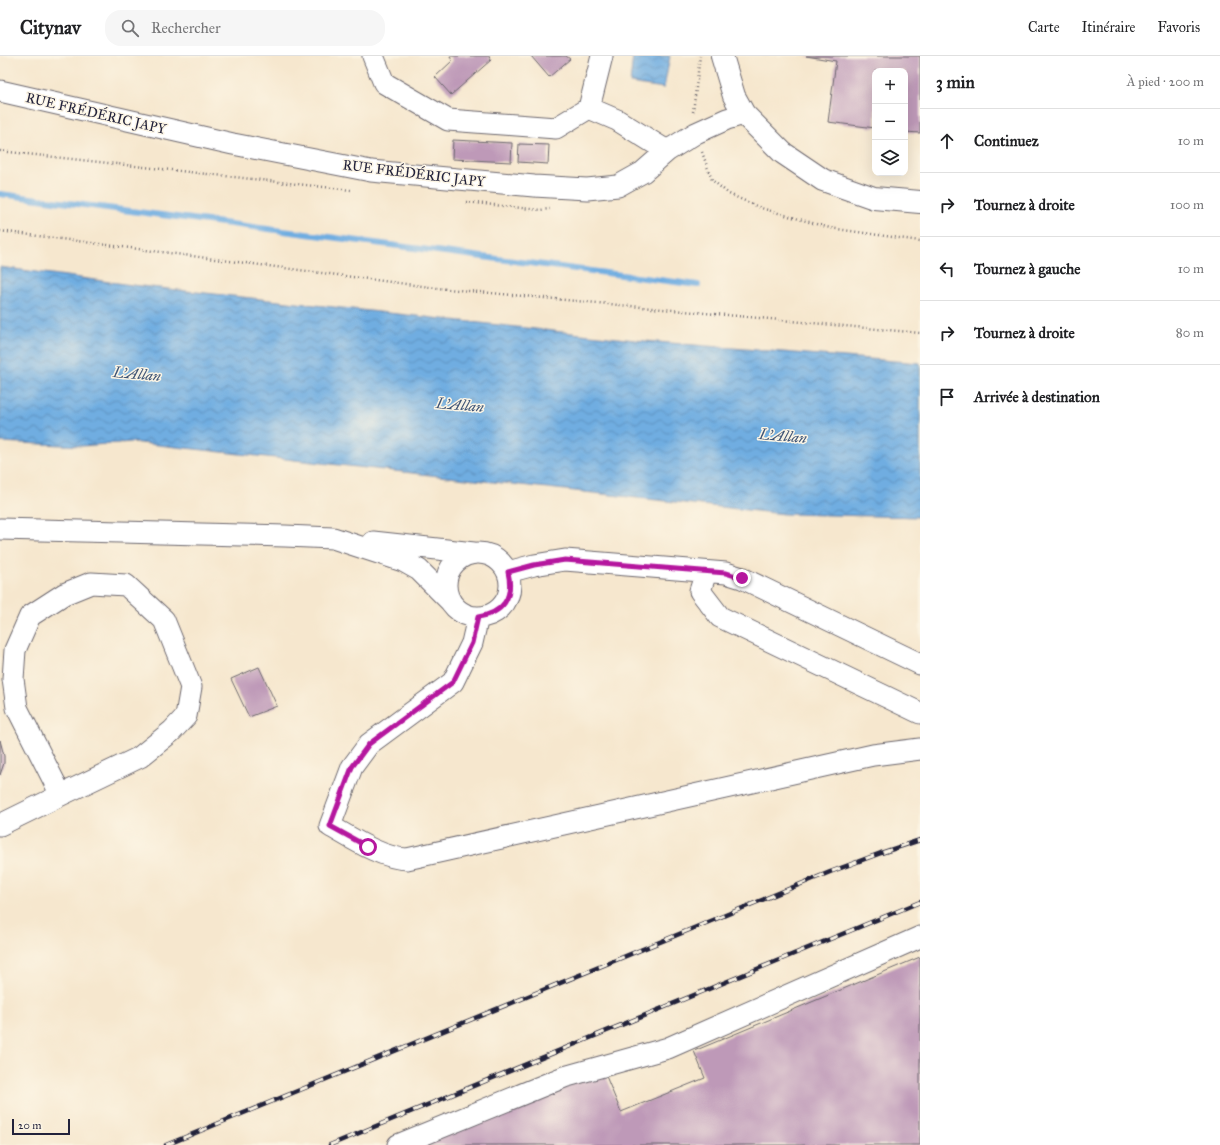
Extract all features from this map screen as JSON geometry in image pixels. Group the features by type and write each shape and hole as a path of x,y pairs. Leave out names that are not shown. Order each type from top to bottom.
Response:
{"main road":[{"path":"722,56 734,96 744,114 782,153 823,180 874,198 920,202"}],"street":[{"path":"373,56 384,83 448,120 556,128 589,108 602,56"},
{"name":"RUE FRÉDÉRIC JAPY","path":"0,91 233,144 371,171 534,186 587,189 618,186 642,172 667,151 696,133 727,119 744,114"},
{"path":"589,108 617,120 667,151"},
{"path":"0,529 333,538 484,553 494,556 503,563 508,572 511,583 510,593 505,603 498,611 488,616 478,617 467,615 458,610 419,570 403,561 333,538"},
{"path":"451,602 446,592 446,581 449,571 455,562 463,556 474,553"},
{"path":"508,572 534,565 565,560 726,573 742,578 920,664"},
{"path":"706,572 700,591 720,617 920,713"},
{"path":"0,825 61,796 140,757 172,732 186,716 191,687 164,620 126,585 91,583 64,594 30,616 15,650 13,678 17,708 61,796"},
{"path":"478,617 472,643 453,682 369,744 352,767 330,826 368,847 399,859 407,859 873,755 920,749"},
{"path":"398,1145 564,1077 668,1048 920,938"}],"path":[{"path":"700,56 693,114 696,133 712,180 728,194 760,208 830,228 920,241"},
{"path":"0,152 357,190"},
{"path":"460,201 540,210 553,208"},
{"path":"0,230 437,288 920,333"}],"water":[{"path":"633,56 670,56 664,88 630,83"},
{"name":"L'Allan","path":"0,267 132,285 645,341 920,363 920,517 783,514 131,442 82,446 0,442"}],"building":[{"path":"450,56 490,56 489,57 491,60 451,95 435,77 452,61"},
{"path":"531,56 566,56 570,59 549,77"},
{"path":"806,56 920,56 920,133 908,132 908,68 872,68 872,128 828,122 836,61"},
{"path":"453,140 512,143 511,162 452,159"},
{"path":"519,144 549,145 548,164 518,162"},
{"path":"259,667 277,706 249,717 231,679"},
{"path":"0,740 4,763 0,775"},
{"path":"920,957 920,1145 419,1145 603,1069 621,1112 705,1078 694,1051"}],"waterway":[{"path":"0,194 698,285"}],"railway":[{"path":"166,1145 830,872 920,840"},
{"path":"330,1145 920,902"}],"route":[{"path":"368,847 330,826 352,767 369,744 453,682 472,643 478,617 488,616 498,611 505,603 510,593 511,583 508,572 534,565 565,560 726,573 742,578"}]}
